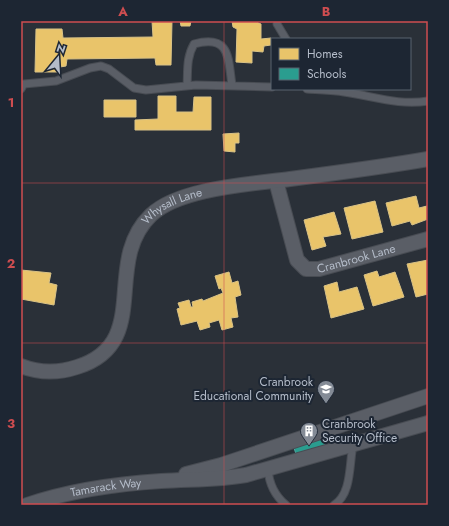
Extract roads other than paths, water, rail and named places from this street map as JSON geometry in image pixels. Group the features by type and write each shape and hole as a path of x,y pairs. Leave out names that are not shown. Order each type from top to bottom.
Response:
{"street":[{"name":"Whysall Lane","path":"21,366 44,371 65,371 93,361 107,352 115,339 122,319 130,247 140,228 160,207 174,200 192,194 428,159"},
{"name":"Cranbrook Lane","path":"276,181 297,260 306,269 318,269 428,239"},
{"name":"Tamarack Way","path":"162,481 221,465 267,448 428,396"},
{"path":"346,422 353,445"},
{"name":"Tamarack Way","path":"27,505 86,489 162,481 225,479 268,469 428,423"},
{"path":"267,448 268,469"}],"lane":[{"path":"277,24 285,38"},
{"path":"187,86 188,59 190,52 194,44 202,42 221,45 227,51 232,85"},
{"path":"21,89 24,84 56,82 90,68 101,66 109,69 134,88 146,90 187,86 232,85 271,87"},
{"path":"336,90 387,101 417,103 428,101"},
{"path":"334,505 341,499 346,491 353,445"},
{"path":"268,469 268,480 271,488 286,505"}],"place":[{"name":"Cranbrook Educational Community","path":"326,404"},
{"name":"Cranbrook Security Office","path":"309,446"}]}
